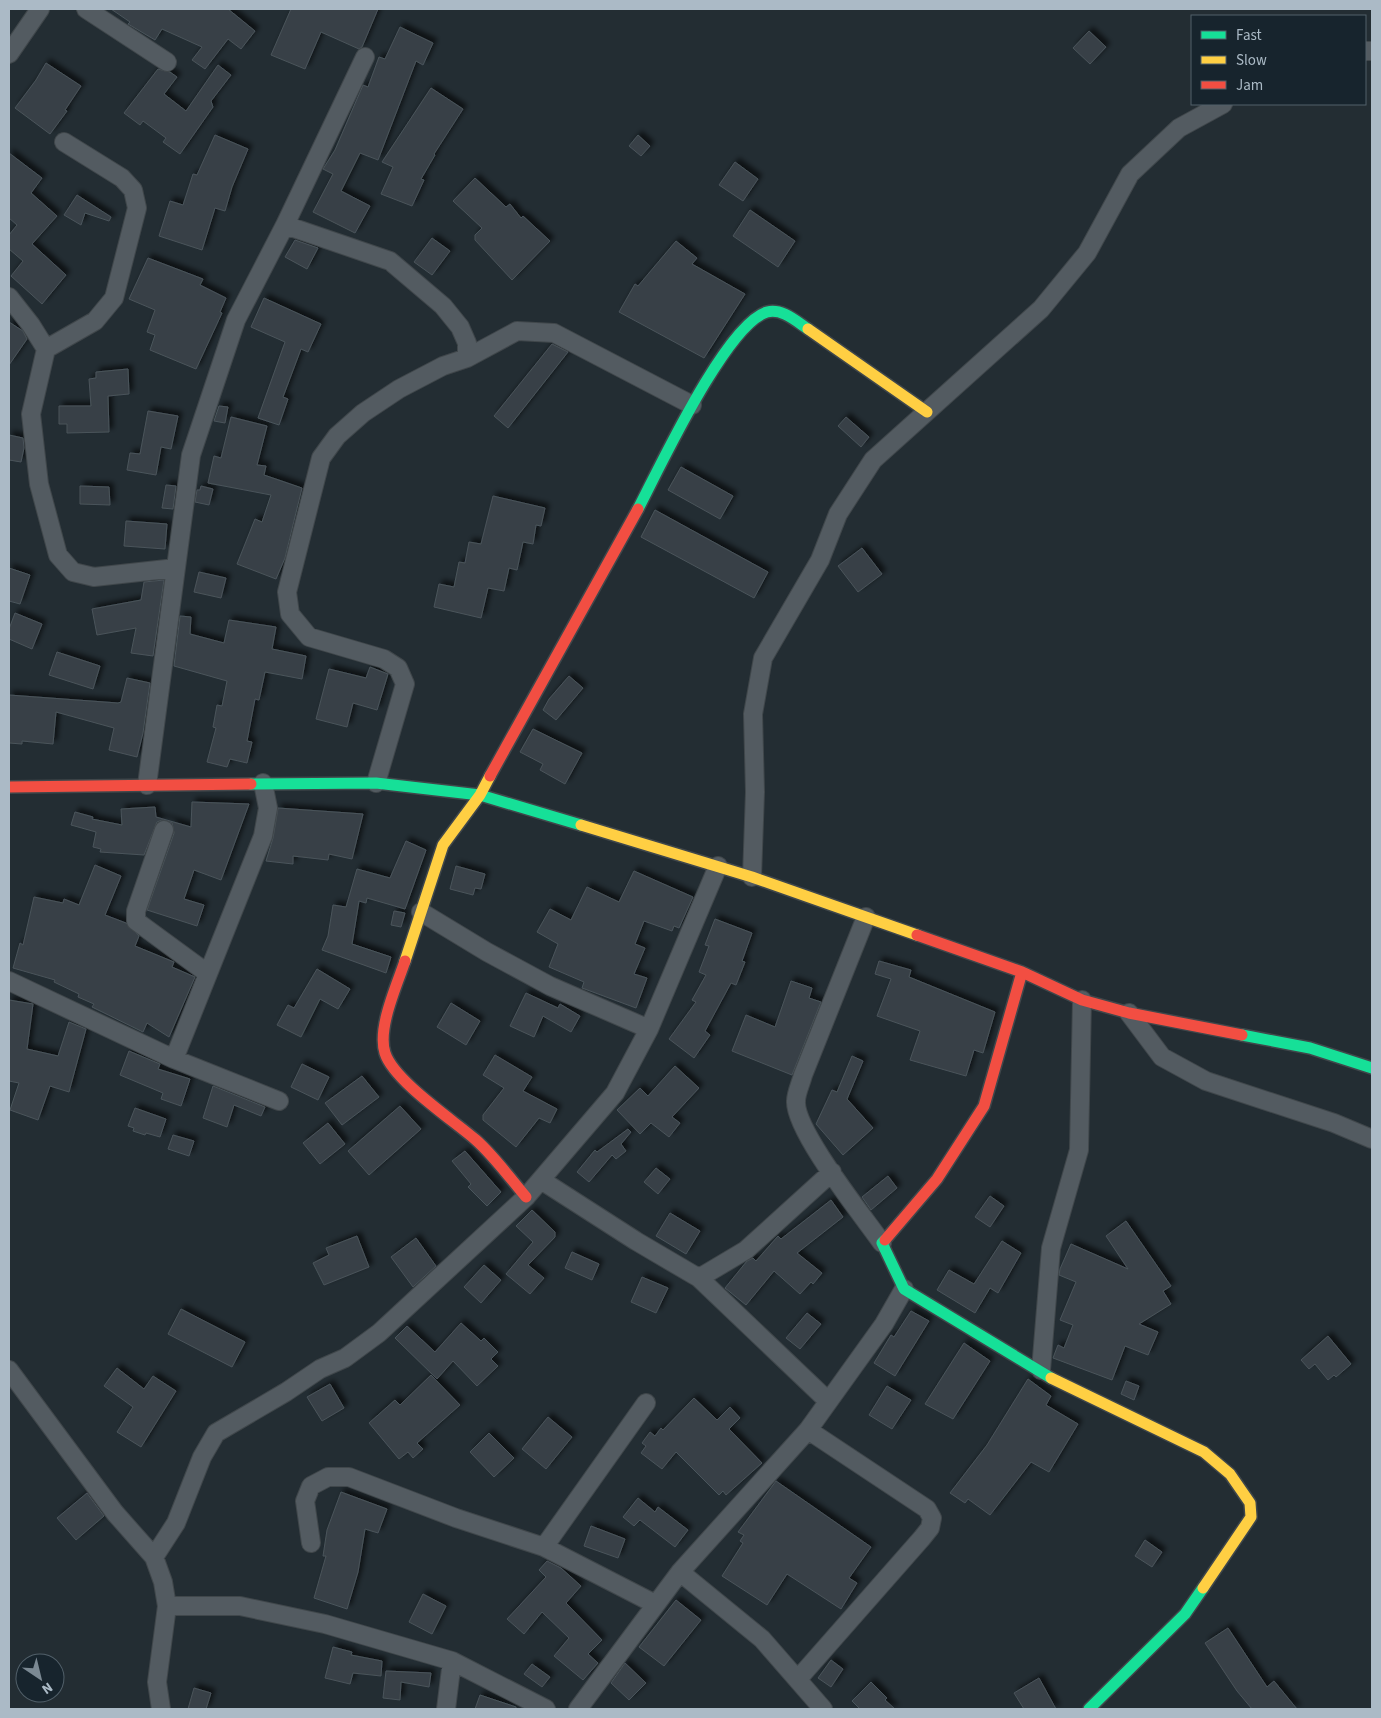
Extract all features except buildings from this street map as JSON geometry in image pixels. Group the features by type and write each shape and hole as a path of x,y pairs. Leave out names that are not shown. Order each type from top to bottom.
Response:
{"street":[{"path":"9,54 40,9"},
{"path":"87,9 167,62"},
{"path":"147,785 191,455 236,320 285,225 365,57"},
{"path":"752,877 755,792 753,714 763,658 820,560 838,514 873,460 1041,309 1086,253 1130,174 1179,128 1221,105"},
{"path":"46,349 95,321 114,298 137,208 133,190 122,178 64,142"},
{"path":"285,225 390,261 443,306 460,327 467,343 467,358"},
{"path":"9,297 31,324 46,349 31,414 39,484 58,555 73,572 94,577 176,568"},
{"path":"526,1197 476,1140 444,1116 396,1071 385,1054 384,1028 443,846 480,795 585,602 614,556 692,405 736,334 751,321 767,312 780,312 791,317 927,412"},
{"path":"376,783 405,684 398,668 384,659 309,637 290,614 287,592 306,508 321,458 337,436 364,413 399,389 443,366 467,358 517,330 554,333 692,405"},
{"path":"174,1059 263,836 268,808 262,783"},
{"path":"9,788 262,783 376,783 480,795 752,877 1022,972 1082,1000 1129,1013 1310,1048 1372,1068"},
{"path":"164,830 136,911 136,921 207,973"},
{"path":"154,1557 176,1523 202,1457 216,1433 286,1392 320,1368 345,1358 379,1333 526,1197 615,1093 649,1029 718,866"},
{"path":"421,912 487,952 550,986 649,1029"},
{"path":"866,917 803,1075 796,1102 801,1123 832,1172 882,1243 904,1289 1041,1370 1056,1382 1204,1452 1230,1474 1250,1503 1252,1510 1251,1517 1186,1614 1089,1709"},
{"path":"882,1243 937,1179 984,1106 1022,972"},
{"path":"9,980 174,1059 279,1101"},
{"path":"1041,1370 1051,1248 1079,1150 1082,1000"},
{"path":"1129,1013 1162,1057 1206,1080 1334,1123 1372,1140"},
{"path":"699,1278 746,1250 832,1172"},
{"path":"541,1180 636,1241 699,1278 828,1401"},
{"path":"578,1709 680,1572 808,1430 884,1324 904,1289"},
{"path":"9,1370 115,1513 154,1557 163,1582 167,1606 157,1682 161,1709"},
{"path":"544,1547 646,1403"},
{"path":"798,1679 922,1538 930,1528 932,1518 926,1509 808,1430"},
{"path":"311,1543 305,1501 312,1486 328,1477 349,1477 456,1518 544,1547 655,1604"},
{"path":"680,1572 762,1639 823,1709"},
{"path":"167,1606 240,1606 325,1624 452,1660 546,1709"},
{"path":"446,1709 452,1660"}],"traffic: fast":[{"path":"638,509 695,400 732,342 751,322 767,312 773,311 789,316 808,329"},
{"path":"251,784 376,783 480,795 581,825"},
{"path":"1242,1035 1310,1048 1372,1068"},
{"path":"885,1240 882,1243 904,1289 1051,1378"},
{"path":"1089,1709 1185,1614 1203,1588"}],"traffic: slow":[{"path":"808,329 927,412"},
{"path":"405,961 443,845 480,795 490,776"},
{"path":"581,825 752,877 917,935"},
{"path":"1051,1378 1204,1452 1230,1474 1250,1503 1251,1517 1203,1588"}],"traffic: jam":[{"path":"490,776 638,509"},
{"path":"9,787 251,784"},
{"path":"917,935 1022,972 1082,1000 1129,1013 1242,1035"},
{"path":"405,961 386,1019 383,1043 385,1053 400,1076 425,1100 483,1146 526,1197"},
{"path":"885,1240 937,1179 984,1106 1022,972"}]}
